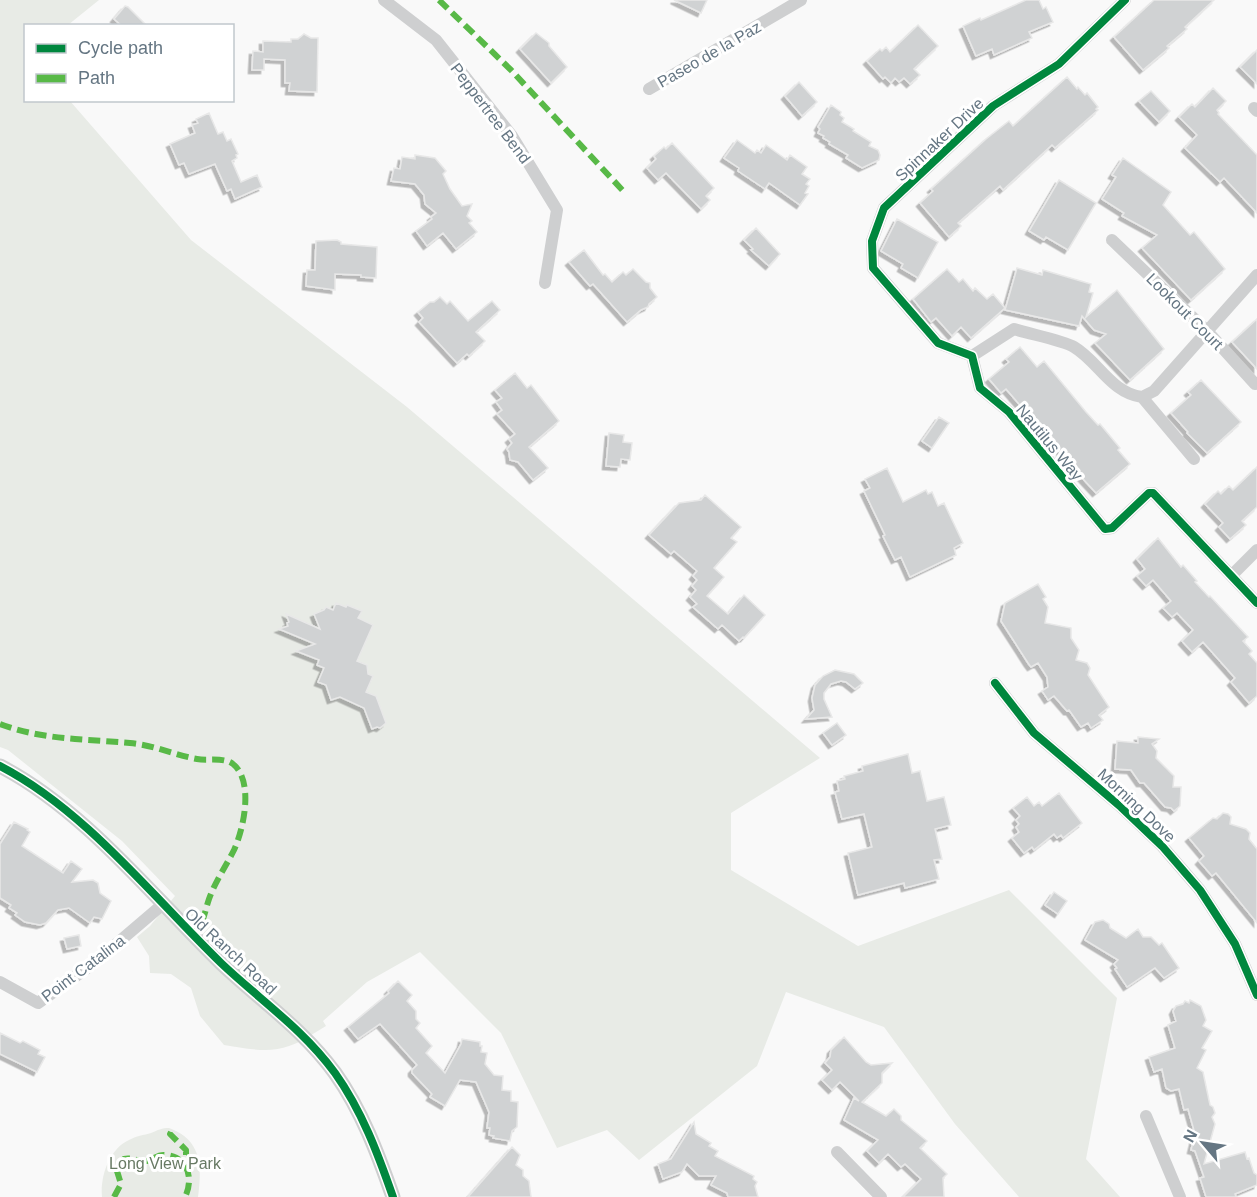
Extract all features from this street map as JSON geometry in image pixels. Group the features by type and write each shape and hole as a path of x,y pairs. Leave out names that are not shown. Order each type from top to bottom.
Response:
{"street":[{"name":"Peppertree Bend","path":"384,0 435,40 512,136 557,210 545,284"},
{"name":"Paseo de la Paz","path":"649,89 801,0"},
{"name":"Spinnaker Drive","path":"972,356 938,343 873,268 872,241 884,208 993,106 1059,64 1125,0"},
{"name":"Lookout Court","path":"1112,240 1208,332 1255,384"},
{"path":"1142,397 1154,391 1257,275"},
{"path":"972,356 1014,329 1073,347 1115,385 1127,393 1142,397 1194,459"},
{"name":"Nautilus Way","path":"972,356 980,388 1009,412 1105,529 1112,528 1149,493 1153,493 1232,575"},
{"path":"1257,550 1232,575 1257,603"},
{"name":"Morning Dove","path":"995,683 1034,733 1146,830 1200,890 1235,944 1257,995"},
{"name":"Old Ranch Road","path":"0,766 62,806 226,967 315,1046 337,1075 357,1109 378,1154 393,1197"},
{"name":"Point Catalina","path":"0,982 38,1003 94,963 162,904"},
{"path":"1146,1116 1180,1197"},
{"path":"837,1152 881,1197"}],"green space":[{"path":"0,0 99,0 69,24 24,24 24,102 71,102 191,240 407,407 820,758 731,813 731,870 858,946 1009,890 1117,998 1086,1159 1120,1197 1019,1197 955,1124 884,1027 786,992 757,1066 639,1160 607,1130 557,1148 501,1033 420,952 367,982 323,1021 326,1026 299,1042 273,1050 224,1045 200,1016 191,988 171,974 150,973 149,956 137,937 150,926 175,896 122,841 8,750 0,747"},
{"name":"Long View Park","path":"169,1128 188,1139 194,1147 200,1175 198,1197 102,1197 104,1173 116,1150 134,1138"}],"building":[{"path":"674,0 707,0 701,13"},
{"path":"1026,0 1039,0 1043,9 1046,7 1053,22 1029,32 1032,38 994,55 992,49 976,56 963,26"},
{"path":"1154,0 1214,0 1185,27 1187,29 1167,46 1169,48 1143,70 1114,37"},
{"path":"125,6 145,24 120,24 114,19"},
{"path":"918,25 938,46 914,69 920,75 910,84 904,78 899,82 895,78 891,83 885,77 883,79 867,61 880,49 882,51 886,47 890,52"},
{"path":"536,33 549,43 567,67 551,83 520,49"},
{"path":"304,34 311,38 318,38 317,92 289,91 290,83 285,83 285,60 264,59 264,70 252,70 253,51 263,52 263,41 291,42 291,39 298,39"},
{"path":"1257,50 1257,84 1240,67"},
{"path":"1067,77 1077,89 1078,87 1085,95 1087,93 1098,110 1055,148 1052,145 1003,190 1000,186 958,223 961,226 949,237 920,203 933,191 931,189 986,139 1009,121 1013,126"},
{"path":"799,82 817,102 802,116 785,96"},
{"path":"1213,88 1226,101 1217,110 1218,114 1257,155 1257,213 1224,178 1220,182 1185,148 1197,135 1179,117 1192,104 1195,107"},
{"path":"1151,91 1170,111 1159,122 1139,101"},
{"path":"831,105 841,112 840,115 844,118 842,122 871,142 869,146 878,150 879,160 862,168 846,158 848,155 829,144 830,142 823,138 824,136 818,133 820,129 818,127"},
{"path":"209,113 218,134 223,132 227,141 231,139 238,154 237,158 232,161 241,182 257,175 262,187 235,199 231,189 227,191 215,164 189,174 184,163 179,165 170,144 195,133 192,125 198,123 196,119"},
{"path":"737,140 755,153 757,150 761,153 766,145 787,160 790,155 807,167 802,174 810,179 806,184 809,186 805,193 808,194 800,205 769,183 765,189 738,171 739,168 724,158"},
{"path":"672,143 714,188 706,196 710,200 701,209 666,173 658,180 647,168 656,159 654,156"},
{"path":"415,155 435,158 446,171 443,174 462,206 472,204 467,216 472,221 469,223 477,232 456,249 443,233 427,246 416,231 436,213 425,204 424,195 415,184 391,181 394,168 400,169 402,157 415,159"},
{"path":"1123,158 1171,192 1163,205 1190,235 1194,232 1225,269 1191,300 1142,248 1157,235 1122,216 1124,213 1102,199 1116,177 1112,175"},
{"path":"1059,180 1096,203 1068,250 1046,237 1044,240 1029,231"},
{"path":"897,219 938,242 918,278 901,268 903,264 881,251"},
{"path":"756,228 780,254 769,266 751,250 753,249 744,240"},
{"path":"337,240 341,244 377,247 376,278 335,274 335,290 306,286 307,270 315,270 316,241"},
{"path":"584,250 603,275 605,274 612,282 623,272 626,275 633,269 650,283 650,288 657,297 648,307 627,322 593,284 590,286 569,262"},
{"path":"1017,268 1042,275 1043,270 1091,284 1089,292 1093,293 1086,317 1117,290 1164,349 1130,380 1095,343 1106,334 1094,330 1082,316 1079,326 1005,310"},
{"path":"947,269 959,282 963,279 973,291 975,288 987,299 993,294 1005,308 971,338 961,327 952,336 936,318 931,322 913,299"},
{"path":"440,297 447,304 450,301 468,321 492,301 500,310 476,332 485,341 469,356 467,354 457,363 419,322 423,318 418,312"},
{"path":"1257,319 1257,369 1232,342"},
{"path":"1020,347 1037,367 1044,361 1086,412 1098,425 1100,424 1130,464 1096,493 1006,389 1001,393 989,379 1009,362 1006,359"},
{"path":"515,373 527,388 531,385 559,421 529,447 548,468 533,480 518,462 510,460 507,449 512,443 509,439 515,434 497,414 502,410 496,402 502,398 495,390"},
{"path":"1201,380 1241,422 1207,453 1171,413 1191,395 1188,392"},
{"path":"939,417 949,423 932,448 922,441"},
{"path":"609,433 624,435 623,442 632,443 630,460 621,459 620,467 606,466"},
{"path":"1257,467 1257,507 1242,521 1246,525 1230,539 1219,527 1223,523 1205,504 1218,491 1221,494 1229,486 1233,490"},
{"path":"887,468 903,502 926,490 928,494 932,492 938,506 944,503 963,543 954,548 956,555 910,577 901,557 895,560 864,491 870,488 865,479"},
{"path":"705,495 741,527 731,538 737,542 714,568 724,577 707,596 728,614 744,595 765,615 739,641 722,625 718,629 693,607 697,604 690,597 696,590 692,586 697,580 693,576 697,571 674,551 671,554 649,535 679,503 701,500"},
{"path":"1158,538 1181,567 1183,565 1197,581 1195,582 1248,637 1243,641 1252,651 1249,654 1257,663 1257,696 1249,703 1231,682 1235,678 1203,642 1192,652 1182,641 1193,630 1177,613 1172,617 1163,608 1171,601 1153,580 1146,586 1137,576 1145,569 1137,559"},
{"path":"1038,584 1046,597 1043,599 1048,607 1045,623 1071,628 1071,638 1079,650 1076,660 1087,663 1090,668 1088,675 1109,707 1099,715 1103,720 1091,728 1088,723 1081,727 1069,710 1067,711 1054,696 1048,700 1042,691 1048,687 1047,677 1038,663 1031,667 1001,621 1005,603"},
{"path":"336,603 362,611 358,618 373,625 357,661 367,665 368,674 373,676 366,692 376,696 386,723 380,728 372,729 364,708 340,697 331,700 326,685 318,682 324,668 317,665 319,660 296,651 315,644 279,629 288,626 286,614 320,629 314,614 326,607 333,610"},
{"path":"835,670 854,674 863,683 855,689 846,682 831,684 824,693 824,699 832,717 806,719 814,710 812,698 815,685 823,676"},
{"path":"837,723 846,735 832,745 823,733"},
{"path":"1138,737 1159,739 1152,744 1157,751 1156,758 1174,776 1173,787 1181,787 1180,806 1174,811 1165,807 1144,783 1140,783 1131,770 1115,769 1117,741 1138,743"},
{"path":"908,754 912,773 920,771 927,801 944,797 951,825 935,829 942,859 934,860 939,879 905,888 904,883 858,895 848,853 872,847 864,814 842,819 835,792 839,791 837,781 845,779 844,776 863,771 862,766"},
{"path":"1059,793 1082,823 1063,838 1061,835 1057,838 1054,834 1034,850 1032,847 1024,853 1012,838 1019,832 1016,827 1019,824 1016,820 1020,816 1013,808 1027,797 1034,806 1039,802 1042,806"},
{"path":"1223,813 1231,817 1230,824 1246,829 1250,833 1249,839 1257,849 1257,923 1216,873 1212,876 1199,861 1204,856 1189,838 1213,818 1217,819"},
{"path":"14,822 30,832 22,846 63,873 71,861 82,869 72,882 93,880 98,883 100,893 111,901 102,919 94,917 90,923 69,908 58,910 46,923 40,925 25,922 15,915 17,913 9,908 11,905 0,898 0,844"},
{"path":"1054,892 1067,901 1058,914 1045,905"},
{"path":"1103,920 1109,924 1110,928 1126,938 1138,929 1143,937 1151,937 1159,945 1162,943 1179,968 1164,978 1155,968 1127,987 1115,969 1117,968 1114,964 1118,960 1085,940 1095,922"},
{"path":"79,935 81,946 67,949 64,938"},
{"path":"398,981 412,995 407,1001 416,1011 416,1019 420,1023 416,1028 432,1046 426,1053 445,1073 462,1039 480,1042 481,1052 487,1053 485,1064 494,1075 503,1076 502,1090 511,1091 511,1101 518,1102 517,1127 512,1131 510,1141 489,1135 490,1128 487,1128 489,1112 476,1082 460,1080 445,1106 430,1097 432,1094 412,1073 417,1065 380,1024 358,1039 348,1027 389,993 388,991"},
{"path":"1190,1000 1201,1006 1206,1020 1203,1026 1212,1031 1202,1048 1206,1050 1197,1068 1203,1072 1210,1105 1215,1113 1212,1117 1215,1124 1204,1164 1245,1152 1257,1175 1257,1185 1235,1194 1236,1197 1206,1197 1200,1178 1204,1177 1195,1151 1191,1150 1195,1134 1188,1109 1184,1110 1179,1089 1171,1091 1166,1088 1162,1069 1154,1072 1149,1057 1175,1048 1168,1025 1176,1021 1173,1011 1176,1006 1185,1001 1189,1003"},
{"path":"0,1033 40,1050 38,1054 45,1057 37,1072 0,1054"},
{"path":"844,1037 871,1065 892,1063 882,1073 882,1083 862,1102 886,1116 894,1109 901,1116 901,1120 927,1141 920,1148 947,1174 943,1178 944,1197 903,1197 921,1179 905,1164 901,1167 888,1154 879,1163 867,1151 878,1140 844,1120 854,1098 859,1101 840,1082 832,1090 822,1080 832,1070 825,1063 830,1057 831,1050"},
{"path":"694,1122 696,1134 711,1143 709,1146 718,1151 715,1156 754,1176 753,1179 757,1182 755,1186 758,1197 728,1197 727,1193 711,1185 716,1176 699,1176 687,1164 682,1172 663,1179 658,1164 671,1159"},
{"path":"512,1147 520,1155 516,1165 523,1170 523,1176 529,1181 531,1197 468,1197"}],"marked path":[{"path":"439,0 511,70 626,194"},
{"path":"0,724 48,736 139,744 197,759 221,760 233,764 243,782 244,818 234,850 211,893 202,921 192,935"},
{"path":"171,1132 170,1134 186,1150 186,1155 180,1160"},
{"path":"114,1197 121,1184 117,1171 124,1159 147,1161 163,1155 173,1156 184,1164 189,1176 185,1197"}],"cycle path":[{"path":"1125,0 1059,64 993,106 884,208 872,241 873,268 938,343 972,356 980,388 1009,412 1105,529 1112,528 1149,493 1153,493 1257,603"},
{"path":"995,683 1034,733 1121,807 1162,846 1200,890 1235,944 1257,995"},
{"path":"0,766 31,784 89,830 221,963 281,1015 323,1057 353,1102 375,1149 393,1197"}]}
